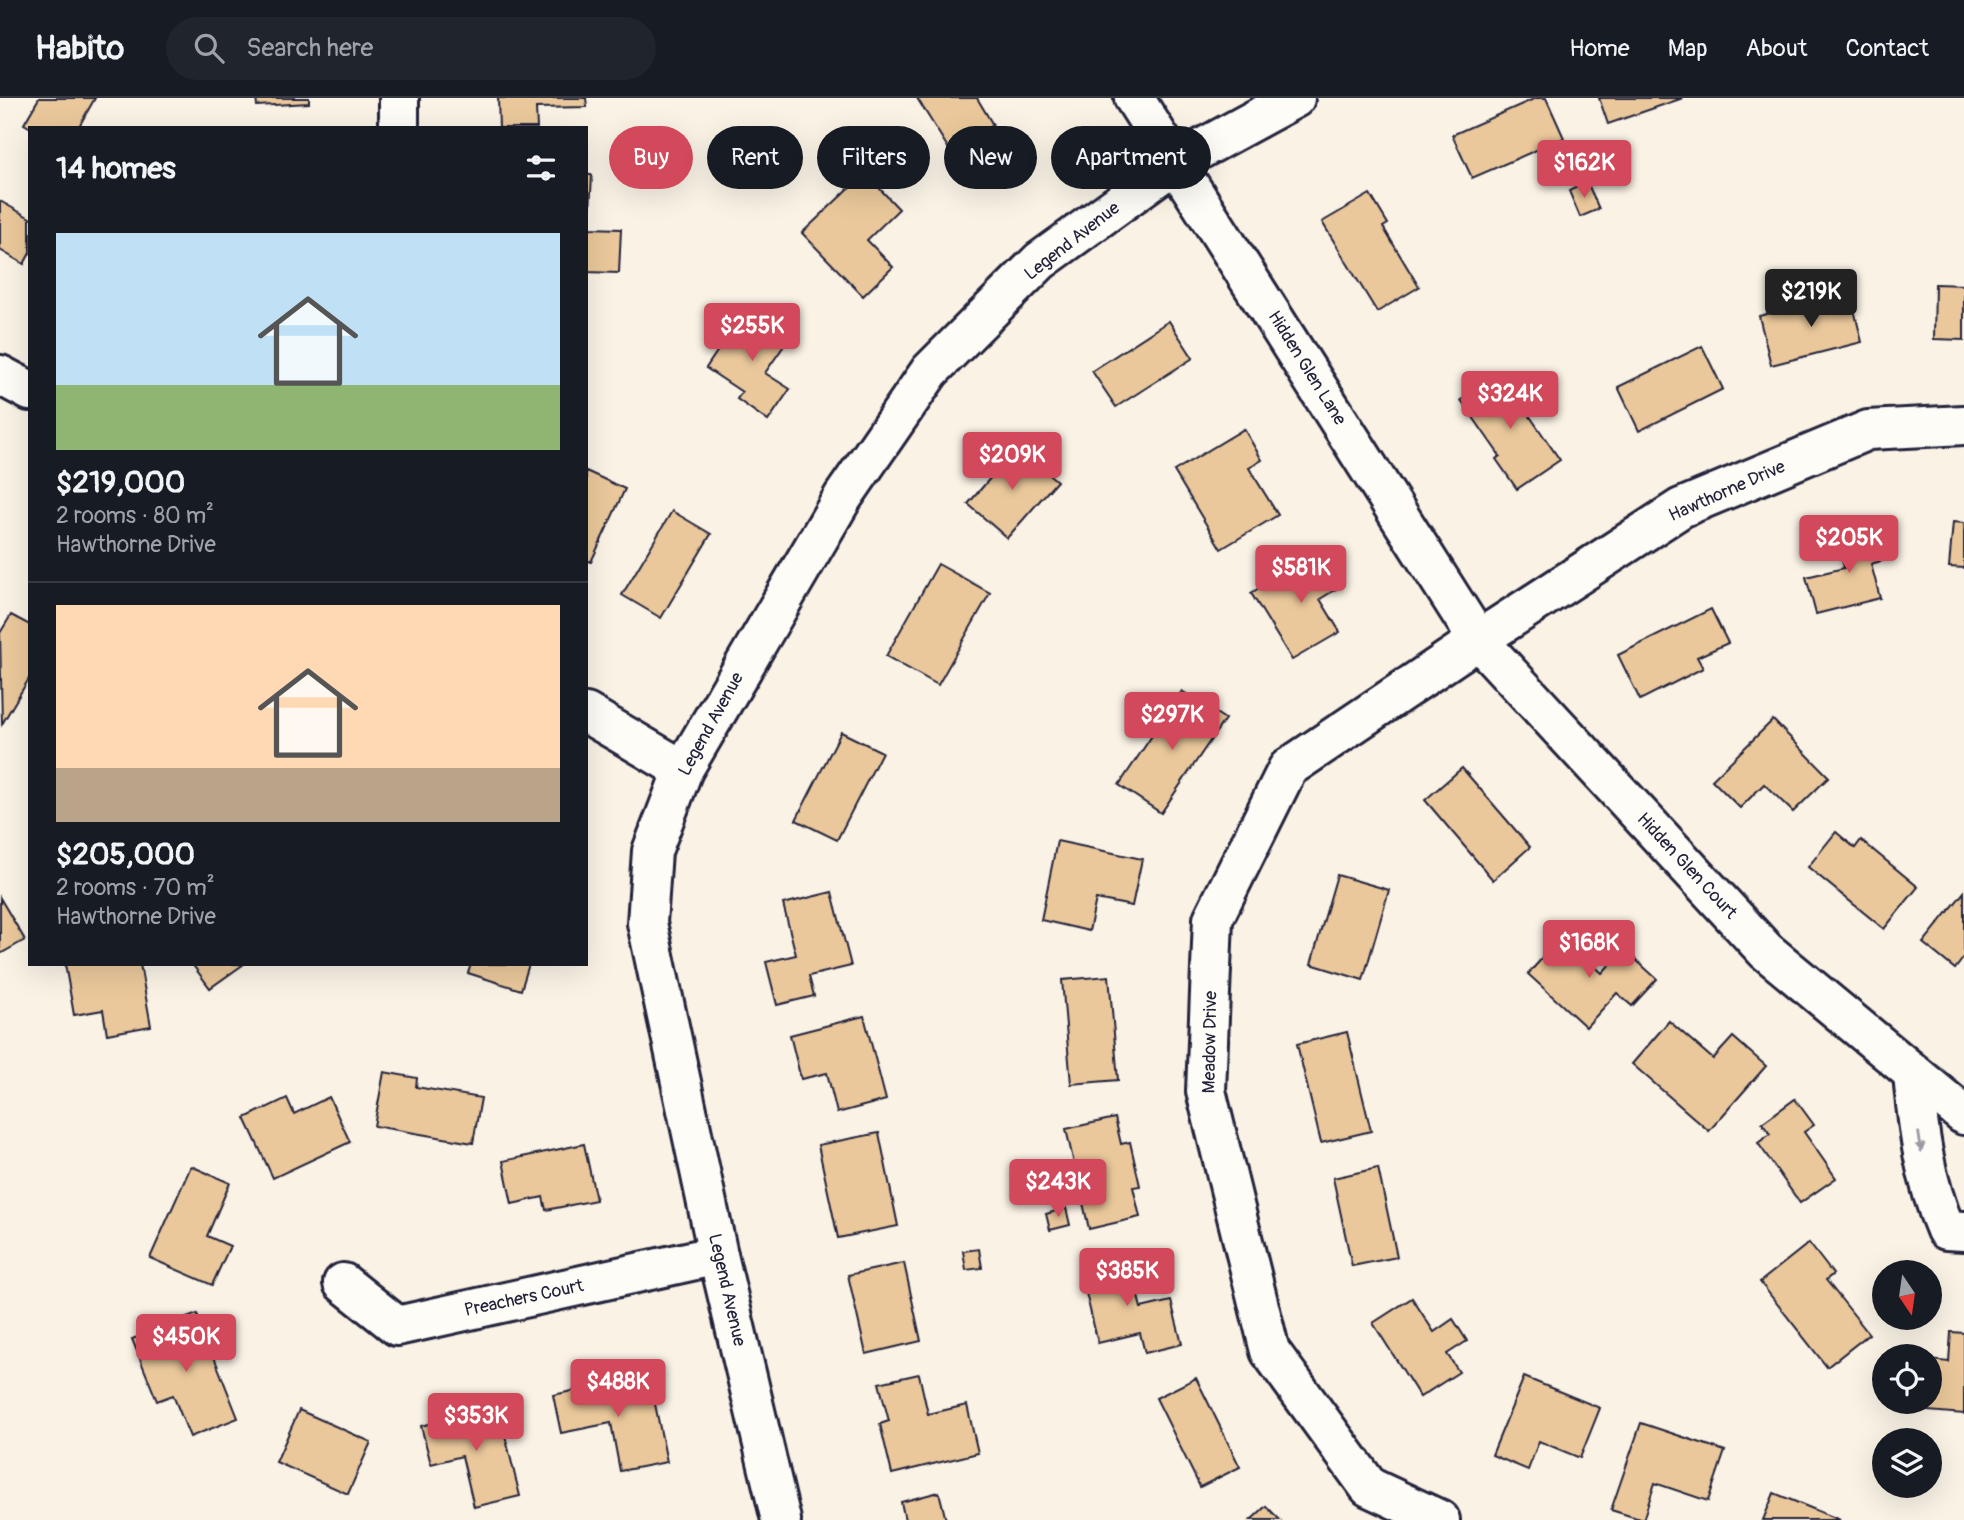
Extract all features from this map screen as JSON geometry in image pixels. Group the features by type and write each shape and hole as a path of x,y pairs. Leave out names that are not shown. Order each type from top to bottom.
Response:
{"street":[{"path":"399,98 400,126"},
{"name":"Hidden Glen Lane","path":"1134,98 1153,126"},
{"name":"Legend Avenue","path":"1211,144 1295,98"},
{"name":"Legend Avenue","path":"781,1520 718,1255 647,923 652,851 683,770 843,497 930,371 1040,261 1140,189"},
{"name":"Hidden Glen Lane","path":"1194,189 1478,640"},
{"path":"0,375 28,390"},
{"name":"Hawthorne Drive","path":"1478,640 1681,508 1868,429 1964,425"},
{"name":"Hidden Glen Court","path":"1478,640 1766,951 1964,1115"},
{"name":"Meadow Drive","path":"1440,1520 1369,1487 1270,1351 1206,1091 1213,919 1288,768 1478,640"},
{"path":"588,714 683,770"},
{"path":"1913,1074 1920,1148 1931,1195 1946,1230 1964,1231"},
{"name":"Preachers Court","path":"343,1283 397,1326 718,1255"}],"building":[{"path":"39,98 95,98 79,126 28,126 24,124"},
{"path":"256,98 309,98 309,103 257,106"},
{"path":"498,98 586,98 587,107 536,108 537,126 499,126"},
{"path":"917,98 977,98 993,125 944,126 944,141"},
{"path":"1536,98 1546,98 1564,138 1472,178 1452,135"},
{"path":"1599,98 1683,98 1608,124"},
{"path":"588,175 592,175 589,228 621,229 619,273 588,272"},
{"path":"1587,182 1599,209 1580,217 1569,191"},
{"path":"848,189 880,189 899,209 867,240 893,267 863,296 802,233"},
{"path":"1370,194 1388,224 1383,227 1419,287 1377,312 1322,222"},
{"path":"0,201 28,217 28,257 24,264 0,250"},
{"path":"1935,284 1964,285 1964,340 1934,339"},
{"path":"1850,293 1862,342 1771,365 1759,316"},
{"path":"747,307 790,337 765,373 790,389 768,421 737,399 742,392 706,368"},
{"path":"1169,321 1193,358 1116,407 1092,371"},
{"path":"1702,346 1723,389 1639,431 1618,387"},
{"path":"1500,373 1560,460 1517,489 1496,459 1500,456 1461,400"},
{"path":"1244,429 1262,460 1249,468 1278,515 1221,549 1174,471"},
{"path":"1017,447 1057,481 1007,538 968,504"},
{"path":"588,472 625,489 591,562 588,561"},
{"path":"672,511 711,534 661,618 622,595"},
{"path":"1953,522 1964,523 1964,568 1949,567"},
{"path":"1876,529 1884,560 1871,564 1880,598 1816,614 1806,577 1844,568 1837,539"},
{"path":"1322,550 1343,585 1320,599 1340,632 1292,660 1251,593"},
{"path":"938,564 990,593 938,685 886,656"},
{"path":"1711,609 1728,643 1697,657 1703,668 1640,700 1618,655"},
{"path":"11,615 28,624 28,680 2,724 0,633"},
{"path":"1182,691 1225,719 1161,813 1119,785"},
{"path":"1773,720 1829,777 1793,812 1764,784 1740,808 1712,780"},
{"path":"841,732 882,752 837,840 796,820"},
{"path":"1462,768 1530,847 1493,880 1425,800"},
{"path":"1836,832 1855,848 1861,840 1918,887 1884,929 1808,867"},
{"path":"1057,841 1142,859 1132,906 1096,899 1089,931 1041,920"},
{"path":"1337,875 1389,890 1363,980 1311,964"},
{"path":"832,892 851,966 809,976 814,996 777,1005 766,962 796,955 783,904"},
{"path":"1964,892 1964,957 1955,969 1923,943"},
{"path":"0,898 25,940 0,954"},
{"path":"1562,936 1602,973 1624,949 1657,979 1632,1006 1617,993 1586,1027 1528,974"},
{"path":"65,966 140,966 151,1026 107,1034 103,1010 74,1015"},
{"path":"194,966 241,966 210,988"},
{"path":"470,966 528,966 521,990 468,973"},
{"path":"1109,976 1118,1080 1071,1084 1062,980"},
{"path":"864,1016 886,1100 837,1113 827,1073 801,1079 790,1035"},
{"path":"1669,1021 1713,1059 1733,1037 1766,1066 1709,1131 1632,1064"},
{"path":"1347,1032 1371,1131 1321,1143 1297,1044"},
{"path":"384,1072 417,1078 416,1087 481,1098 473,1143 374,1126"},
{"path":"329,1097 350,1142 273,1178 245,1118 287,1098 294,1114"},
{"path":"1795,1099 1814,1125 1804,1132 1836,1178 1800,1203 1758,1143 1770,1134 1762,1123"},
{"path":"1115,1118 1121,1144 1130,1142 1140,1186 1133,1187 1140,1217 1089,1229 1066,1129"},
{"path":"879,1133 898,1226 838,1238 818,1145"},
{"path":"584,1144 596,1200 546,1210 543,1197 512,1204 503,1161"},
{"path":"191,1166 230,1183 207,1236 230,1246 212,1285 150,1258"},
{"path":"1378,1168 1397,1257 1352,1266 1333,1178"},
{"path":"1066,1208 1070,1225 1050,1230 1046,1214"},
{"path":"1809,1243 1833,1274 1826,1280 1869,1334 1827,1367 1760,1282"},
{"path":"979,1249 982,1268 966,1270 963,1251"},
{"path":"1128,1257 1141,1308 1171,1301 1182,1344 1145,1353 1140,1333 1098,1343 1080,1268"},
{"path":"904,1263 921,1341 866,1354 848,1275"},
{"path":"1412,1298 1434,1332 1453,1319 1467,1341 1447,1354 1459,1372 1420,1397 1373,1323"},
{"path":"197,1314 238,1418 190,1437 173,1395 157,1401 132,1339"},
{"path":"1951,1332 1964,1333 1964,1414 1942,1412 1942,1361 1949,1362"},
{"path":"919,1374 928,1414 967,1405 978,1453 892,1474 880,1424 889,1421 879,1383"},
{"path":"649,1375 667,1462 620,1471 611,1423 561,1433 553,1395"},
{"path":"1524,1377 1600,1408 1580,1458 1539,1441 1528,1470 1492,1455"},
{"path":"1196,1378 1240,1467 1200,1487 1156,1398"},
{"path":"498,1407 520,1496 474,1507 462,1456 431,1464 421,1426"},
{"path":"299,1410 371,1442 348,1494 276,1462"},
{"path":"1641,1423 1725,1451 1708,1501 1655,1483 1643,1520 1611,1510"},
{"path":"939,1492 946,1520 905,1520 901,1502"},
{"path":"1774,1493 1840,1520 1763,1520"},
{"path":"1266,1506 1280,1520 1251,1520"}]}
